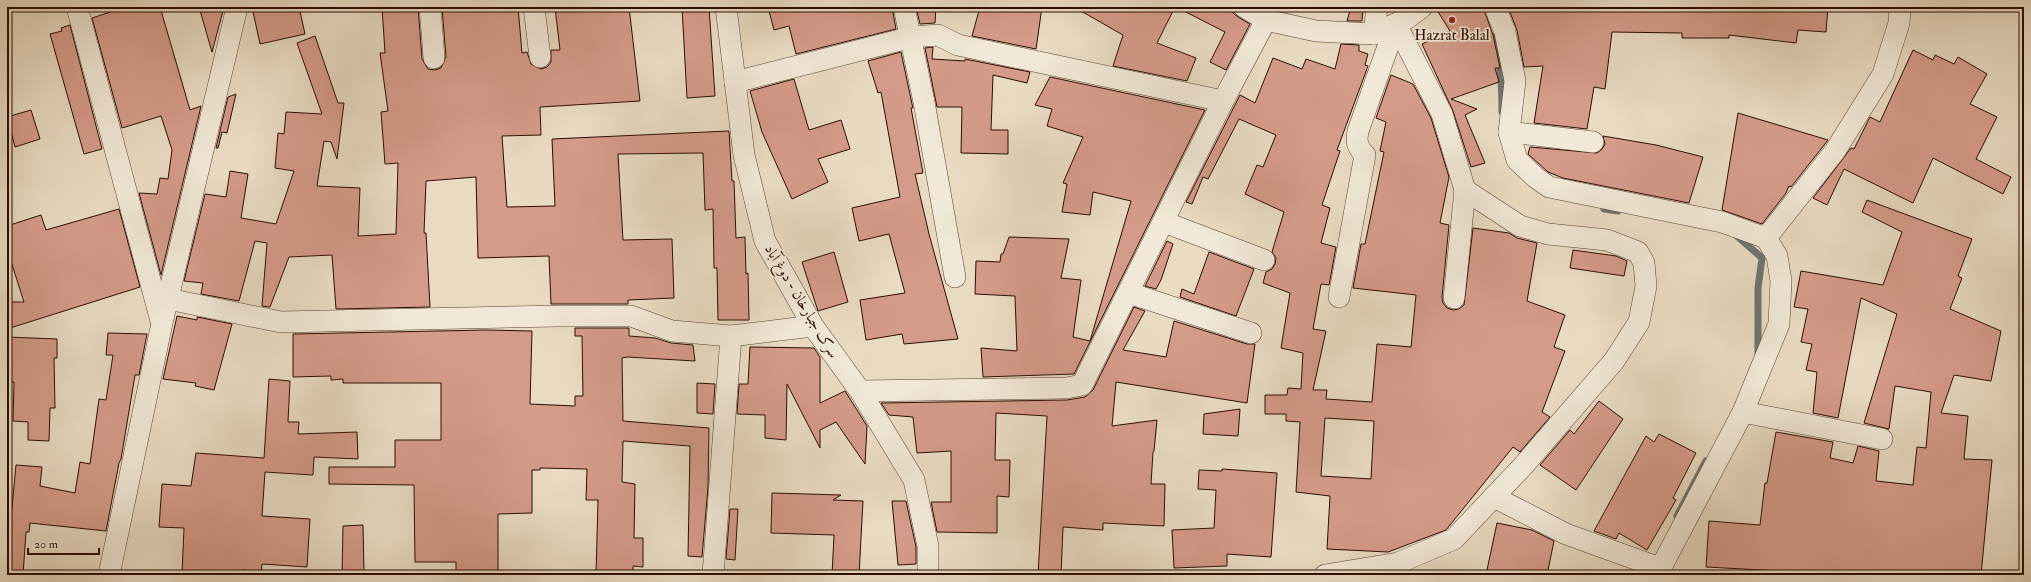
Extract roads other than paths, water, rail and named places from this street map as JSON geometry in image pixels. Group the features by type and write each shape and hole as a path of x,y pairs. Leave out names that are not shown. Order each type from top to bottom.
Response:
{"street":[{"path":"78,7 162,324"},
{"path":"109,575 162,324 237,7"},
{"path":"430,7 434,58"},
{"path":"534,7 540,57"},
{"name":"سرک جبارخان - دوغ آباد","path":"726,7 744,155 765,241 813,326 860,391 914,480 928,546 928,575"},
{"path":"904,7 912,38 955,277"},
{"path":"1244,7 1266,20 1316,32 1374,34 1406,19 1422,7"},
{"path":"1374,34 1377,7"},
{"path":"1494,7 1504,32 1515,81 1509,132 1517,160 1534,176 1549,187 1722,222 1766,238 1777,256 1781,281 1779,324 1744,412 1658,572 1566,534 1494,497"},
{"path":"1766,238 1835,151 1883,74 1899,23 1900,7"},
{"path":"860,391 1067,388 1082,385 1129,293 1223,100 1266,20"},
{"path":"1396,24 1442,114 1465,190 1454,298"},
{"path":"1339,297 1365,155 1358,148 1356,141 1358,131 1396,24"},
{"path":"734,82 912,38 938,35 958,45 1223,100"},
{"path":"1509,132 1593,142"},
{"path":"1325,575 1398,563 1454,539 1494,497 1614,361 1639,322 1646,286 1644,263 1638,252 1607,240 1548,234 1520,226 1465,190"},
{"path":"1164,222 1264,260"},
{"path":"1129,293 1251,333"},
{"path":"168,299 281,322 556,316 631,316 672,331 731,336 813,326"},
{"path":"713,575 731,336"},
{"path":"1744,412 1882,439"}],"waterway":[{"path":"1492,36 1500,73 1502,112"},
{"path":"1604,209 1618,211"},
{"path":"1737,236 1762,258 1758,288 1758,354"},
{"path":"1677,516 1706,461"}],"place":[{"name":"Hazrat Balal","path":"1452,20"}]}
